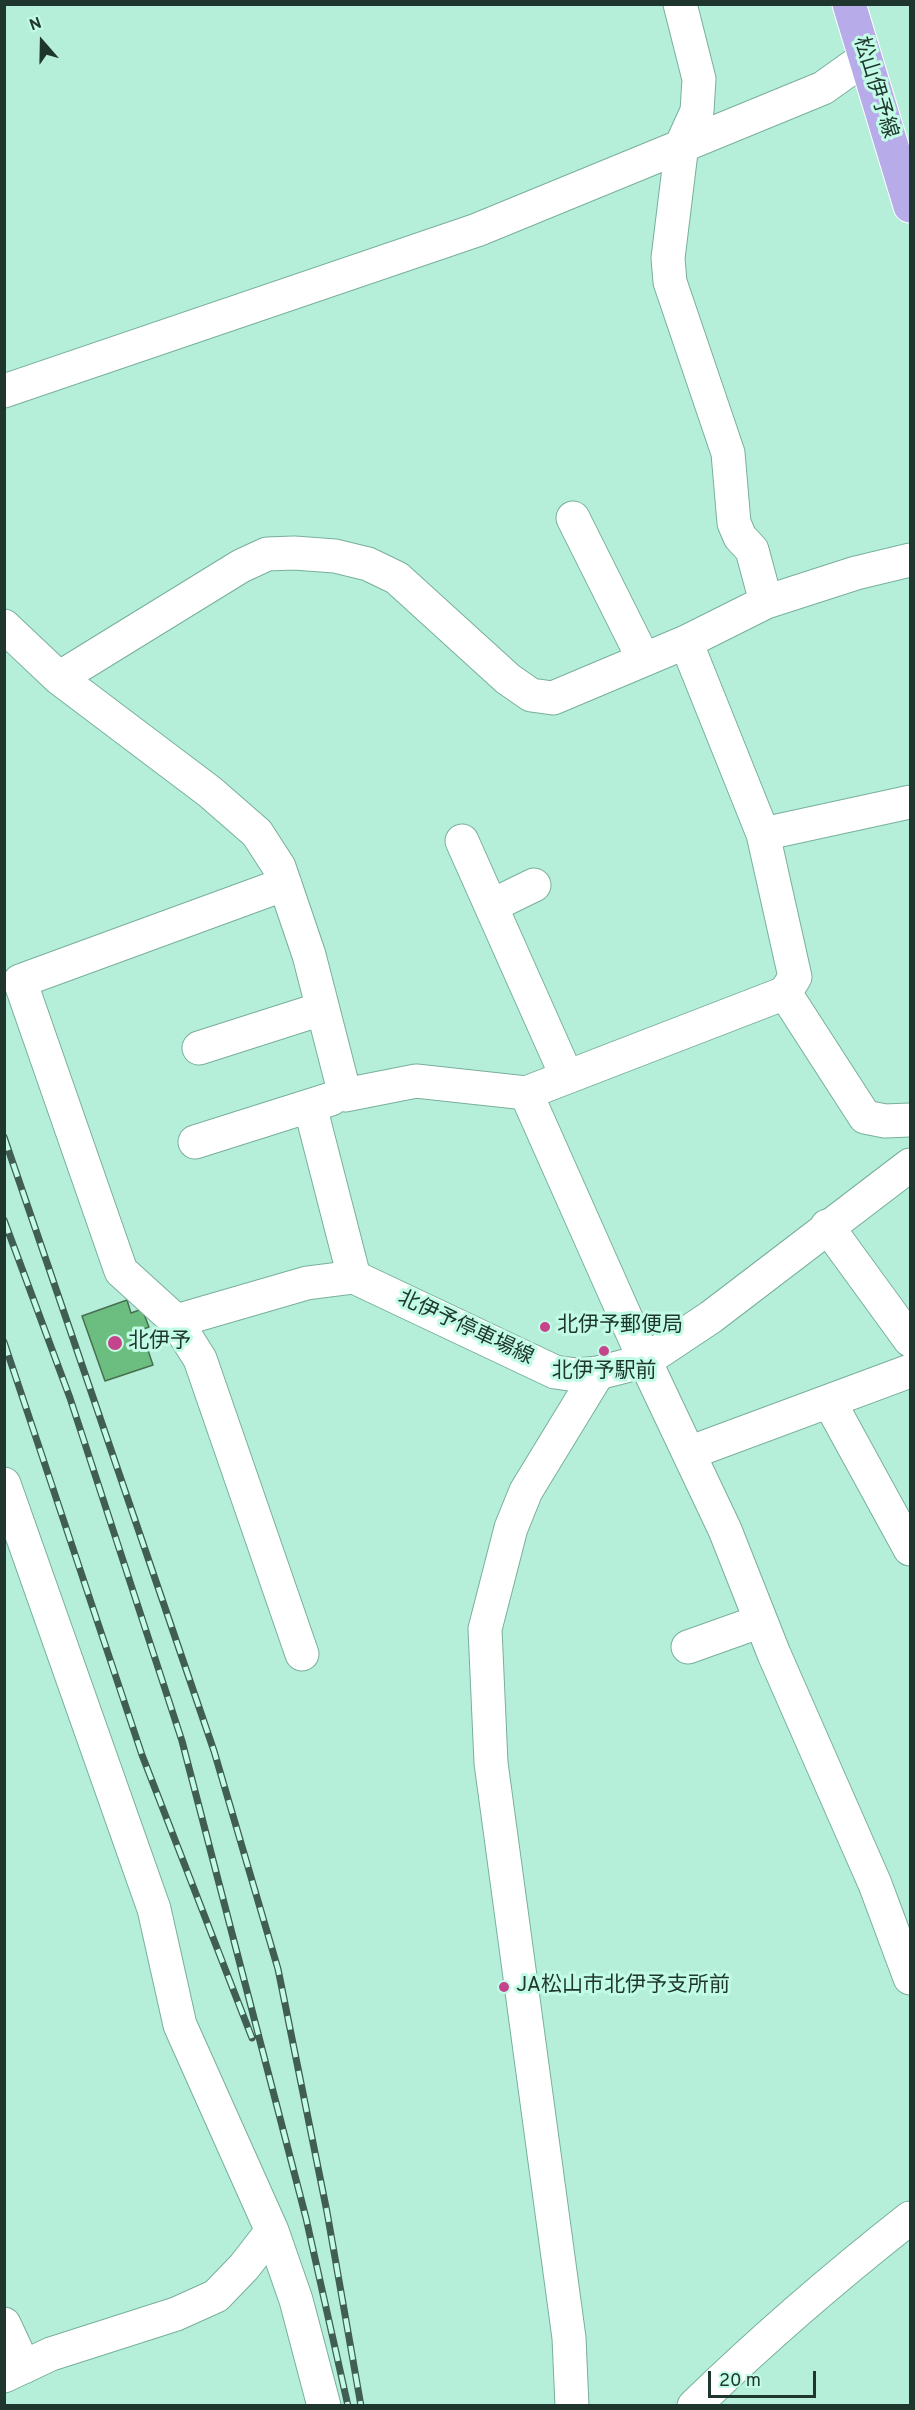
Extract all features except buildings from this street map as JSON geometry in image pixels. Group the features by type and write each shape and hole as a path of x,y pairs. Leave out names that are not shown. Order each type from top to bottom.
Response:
{"main road":[{"name":"松山伊予線","path":"849,4 910,206"}],"street":[{"path":"680,4 699,79 697,111 682,144 668,258 670,282 728,453 734,523 740,537 752,550 766,602"},
{"path":"4,392 477,230 823,88 865,58"},
{"path":"573,518 643,658"},
{"path":"59,678 241,566 267,554 294,553 334,556 368,564 397,578 508,679 531,695 553,698 643,658 686,642 766,602 856,573 910,560"},
{"path":"4,626 59,678 236,814 257,833 279,867 309,955 321,1009 345,1095"},
{"path":"195,1142 345,1095 416,1081 525,1093 785,993 795,977 763,834 686,642"},
{"path":"763,834 910,802"},
{"path":"462,841 567,1077"},
{"path":"285,884 21,981 121,1271 176,1321 200,1359 302,1654"},
{"path":"491,906 534,885"},
{"path":"785,993 865,1117 885,1121 910,1120"},
{"path":"199,1048 321,1009"},
{"path":"525,1093 645,1361 725,1530 761,1621 875,1884 910,1978"},
{"path":"176,1321 307,1283 354,1277 310,1106"},
{"name":"北伊予停車場線","path":"354,1277 555,1372 576,1375 598,1373 645,1361 711,1317 827,1226 910,1165"},
{"path":"827,1226 910,1340"},
{"path":"572,2406 569,2338 491,1763 485,1629 511,1528 526,1491 598,1373"},
{"path":"689,1453 829,1401 908,1377"},
{"path":"829,1401 910,1549"},
{"path":"4,1484 11,1528 154,1909 180,2025 272,2231 296,2300 324,2406"},
{"path":"688,1647 761,1621"},
{"path":"694,2406 800,2308 910,2218"},
{"path":"4,2324 14,2372 51,2354 176,2314 216,2296 244,2267 272,2231"}],"railway":[{"path":"4,1137 214,1751 278,1969 327,2212 361,2406"},
{"path":"4,1220 70,1398 182,1741 306,2218 348,2406"},
{"path":"4,1342 142,1755 252,2038"}],"place":[{"name":"北伊予郵便局","path":"545,1327"},
{"name":"北伊予","path":"115,1343"},
{"name":"北伊予駅前","path":"604,1351"},
{"name":"JA松山市北伊予支所前","path":"504,1987"}]}
